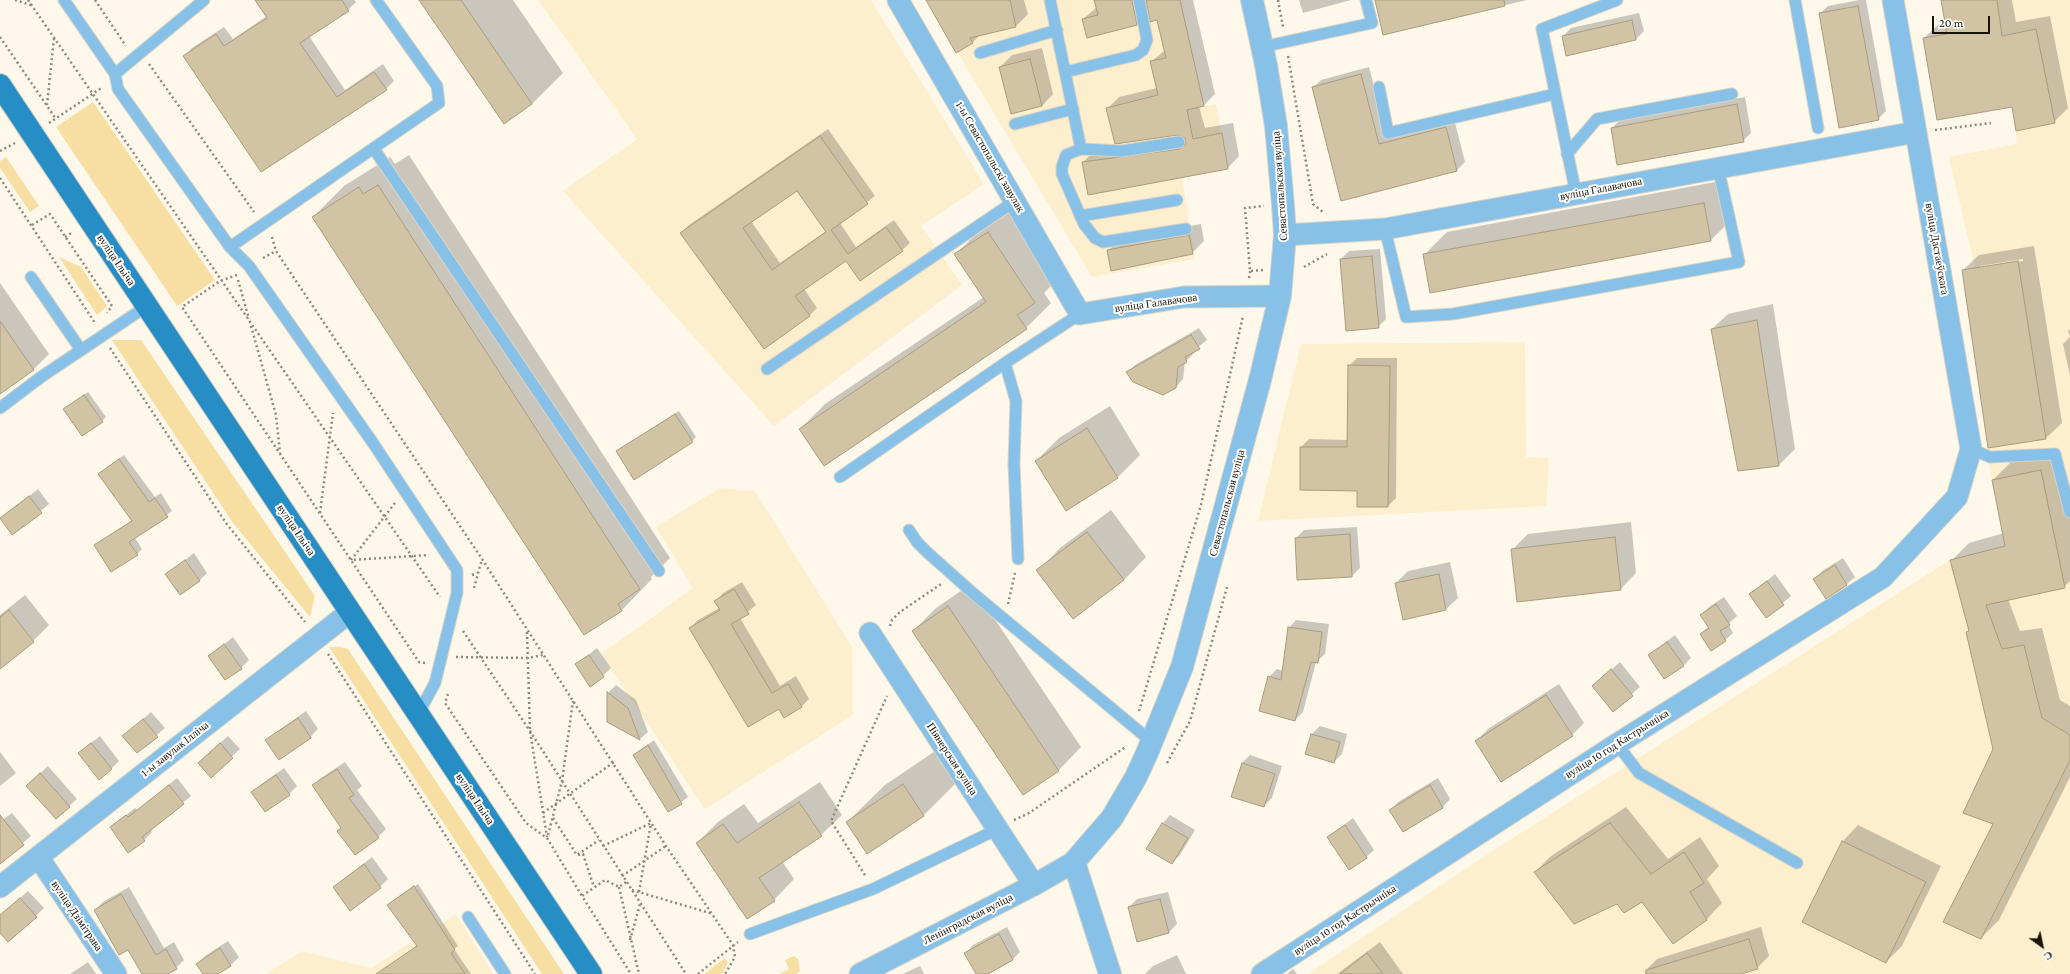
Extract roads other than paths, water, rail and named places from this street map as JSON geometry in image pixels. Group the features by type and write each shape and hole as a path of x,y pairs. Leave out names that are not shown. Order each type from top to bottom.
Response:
{"main road":[{"name":"вуліца Ільіча","path":"0,85 591,974"}],"street":[{"name":"1-ы Севастопальскі завулак","path":"898,0 1080,314"},
{"name":"Севастопальская вуліца","path":"1074,862 1112,818 1136,777 1152,742 1182,667 1260,380 1280,296 1285,235 1276,126 1252,0"},
{"name":"вуліца Дастаеўскага","path":"1893,0 1971,449 1957,497"},
{"name":"вуліца Галавачова","path":"1285,235 1385,229 1916,132"},
{"name":"вуліца Галавачова","path":"1080,314 1184,297 1280,296"},
{"name":"вуліца 10 год Кастрычніка","path":"1262,974 1617,744 1883,577 1957,497"},
{"name":"1-ы завулак Ілліча","path":"0,886 39,858 79,824 350,612"},
{"name":"Піянерская вуліца","path":"875,640 1034,885"},
{"name":"вуліца Дзімітрава","path":"39,858 116,974"},
{"name":"Ленінградская вуліца","path":"860,974 1034,885 1074,862"},
{"path":"1074,862 1110,974"}],"lane":[{"path":"64,0 115,74 118,89 230,247 249,266 373,443 457,570 457,593 453,616 435,683 418,714"},
{"path":"115,74 204,0"},
{"path":"230,247 439,103 437,86 376,0"},
{"path":"1050,0 1081,149"},
{"path":"1065,72 1136,55 1143,50 1147,40 1139,0"},
{"path":"1262,47 1372,23 1366,0"},
{"path":"1795,0 1818,128"},
{"path":"1576,194 1542,29 1611,1"},
{"path":"980,53 1057,30"},
{"path":"1379,87 1388,133 1555,94"},
{"path":"1568,154 1597,119 1732,94"},
{"path":"1015,124 1073,109"},
{"path":"1179,142 1122,151 1081,149 1066,155 1062,166 1062,174 1080,216 1095,238 1103,242 1186,229"},
{"path":"374,149 659,571"},
{"path":"1385,229 1406,317 1453,314 1739,262 1718,167"},
{"path":"1080,216 1177,200"},
{"path":"767,369 1015,201"},
{"path":"31,277 81,350"},
{"path":"0,408 102,335 147,306"},
{"path":"840,477 1005,363 1080,314"},
{"path":"1005,363 1016,401 1014,464 1018,559"},
{"path":"1971,449 1990,457 2055,454 2070,512"},
{"path":"909,530 917,542 952,575 1152,742"},
{"path":"1617,744 1639,773 1797,863"},
{"path":"750,934 873,890 998,829"},
{"path":"468,917 505,974"}]}
